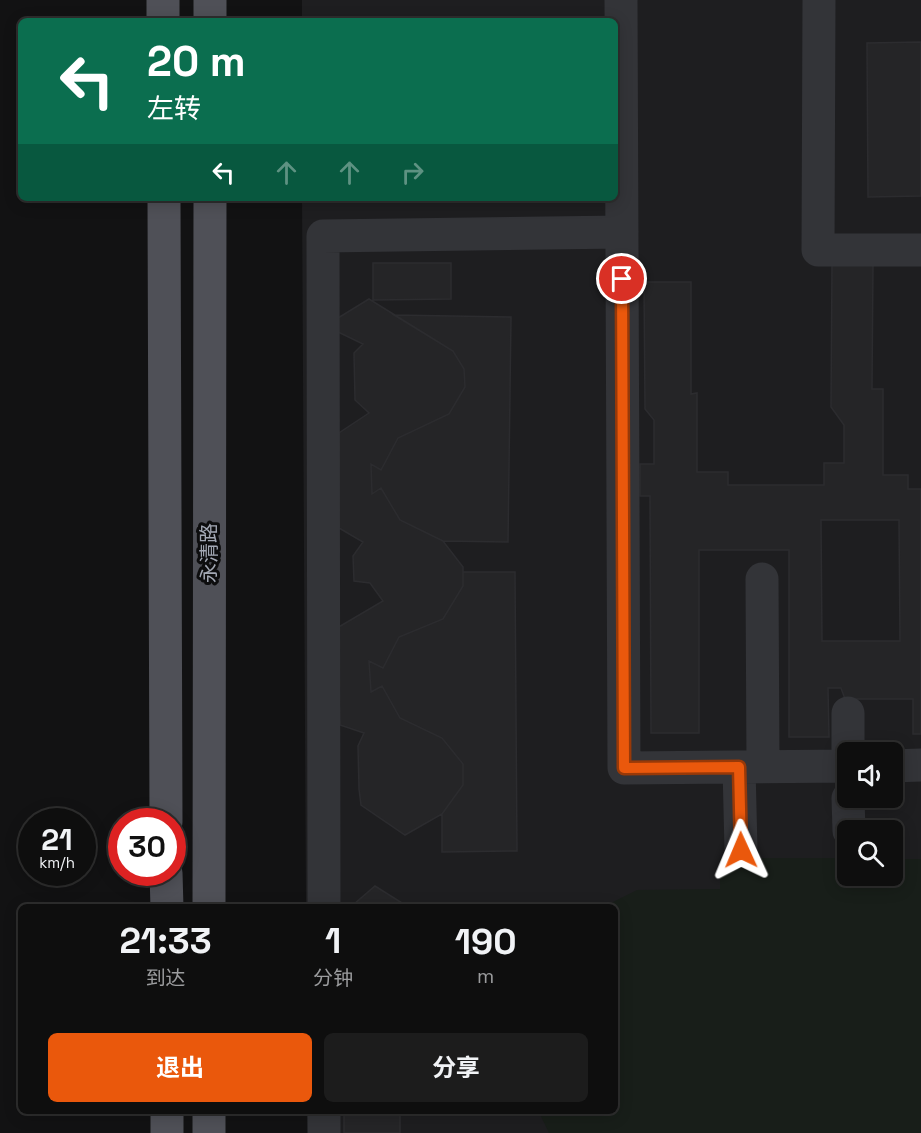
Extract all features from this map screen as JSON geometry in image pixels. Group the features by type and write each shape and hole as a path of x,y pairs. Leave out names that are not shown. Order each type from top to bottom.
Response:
{"main road":[{"path":"163,0 163,18"},
{"path":"210,0 210,18"},
{"path":"164,201 166,808"},
{"name":"永清路","path":"209,904 210,201"},
{"path":"166,886 167,904"},
{"path":"167,1114 168,1133"},
{"path":"209,1114 209,1133"}],"street":[{"path":"621,0 624,768 837,766"},
{"path":"819,0 818,250 921,250"},
{"path":"324,904 323,236 622,232"},
{"path":"741,850 751,767 762,579"},
{"path":"848,713 848,742"},
{"path":"903,766 921,765"},
{"path":"324,1114 324,1133"}],"shaded area":[{"path":"302,0 921,0 921,1133 308,1133 307,1114 618,1114 618,904 306,904 302,201 618,201 618,18 302,18"},
{"path":"720,858 837,858 837,886 903,886 903,859 921,859 921,1133 549,1133 540,1114 618,1114 618,904 609,904 637,890 720,889"}],"building":[{"path":"921,42 921,196 868,197 867,43"},
{"path":"373,263 451,263 451,299 373,300"},
{"path":"832,264 873,264 872,389 883,389 883,475 908,475 908,489 921,489 921,734 913,734 913,699 845,699 841,688 828,688 829,737 789,737 789,550 699,550 699,733 651,733 650,496 640,496 640,464 654,464 654,420 645,409 644,282 691,282 691,394 697,393 697,472 728,472 728,485 824,485 824,463 844,463 844,425 831,407","holes":["821,520 899,520 900,641 822,641"]},
{"path":"369,299 453,351 464,369 465,387 449,414 398,438 381,470 371,464 372,494 381,488 400,520 443,541 463,567 463,586 443,619 399,637 383,668 369,661 371,692 382,686 400,718 442,738 463,764 463,785 442,814 405,835 361,805 358,746 364,733 340,725 337,628 383,601 370,583 354,581 353,556 363,542 339,528 339,433 369,413 355,400 354,353 363,344 338,332 338,318"},
{"path":"394,315 511,317 508,542 443,541 400,520 381,488 372,494 371,464 381,470 398,438 449,414 465,387 464,369 453,351"},
{"path":"463,572 515,572 517,851 442,852 442,814 463,785 463,764 442,738 400,718 382,686 371,692 369,661 383,668 399,637 443,619 463,586"},
{"path":"375,886 404,904 354,904"},
{"path":"344,1114 400,1114 400,1133 344,1133"}],"route":[{"path":"622,279 624,768 739,767 741,850"}]}
